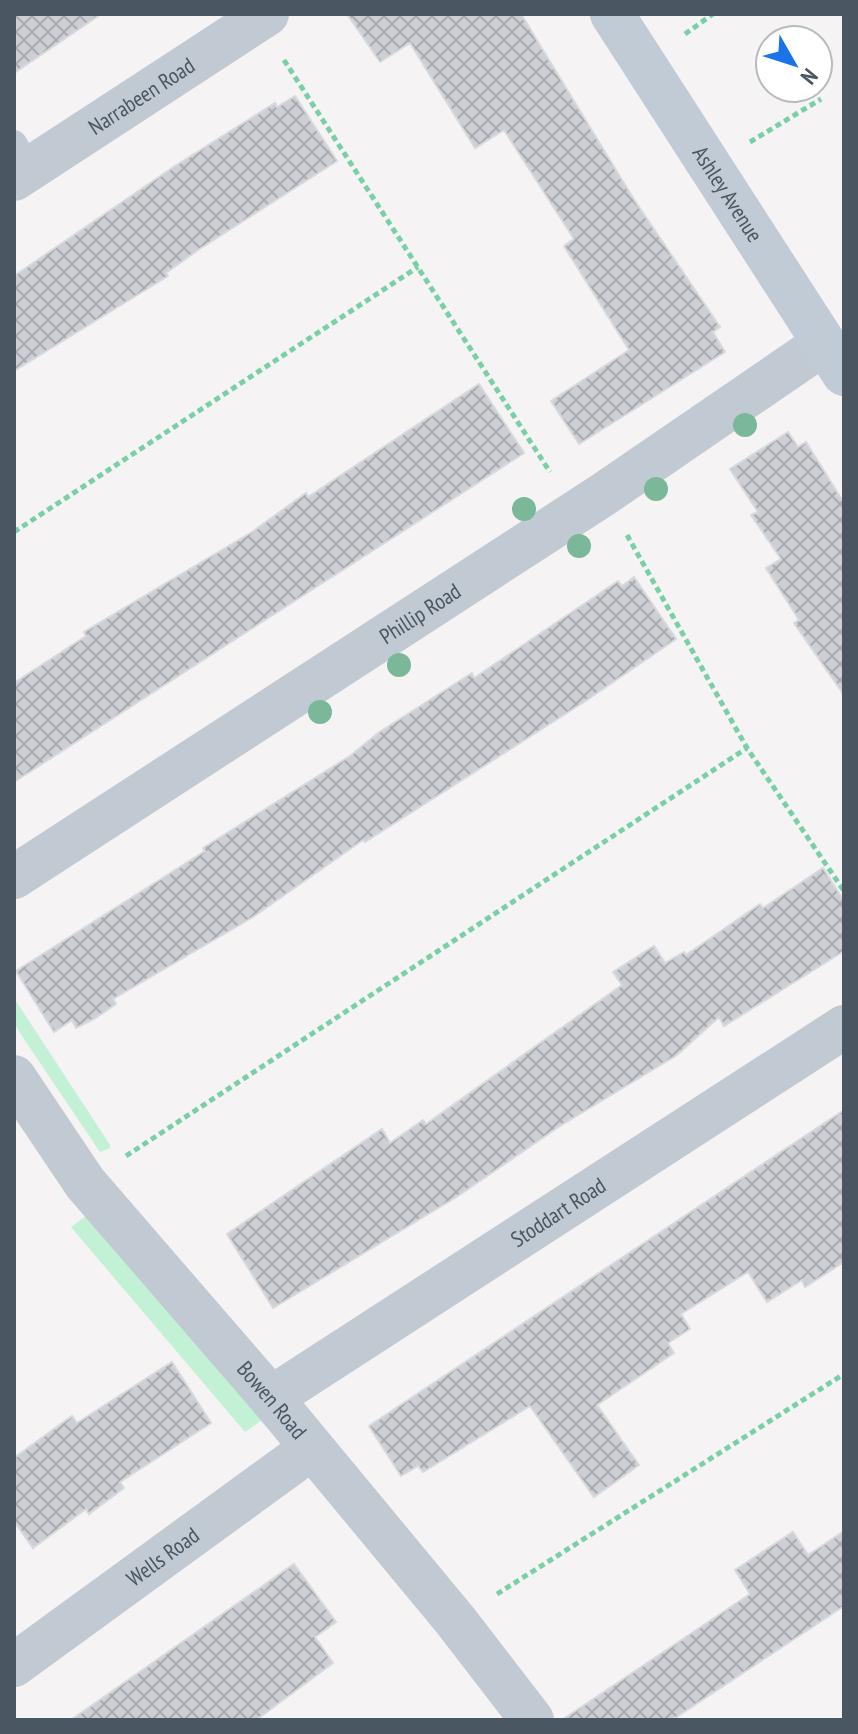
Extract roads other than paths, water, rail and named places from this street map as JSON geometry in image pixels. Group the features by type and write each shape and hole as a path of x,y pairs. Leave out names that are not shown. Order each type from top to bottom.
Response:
{"street":[{"name":"Narrabeen Road","path":"19,163 267,14"},
{"name":"Ashley Avenue","path":"612,14 834,359"},
{"name":"Phillip Road","path":"14,877 604,494 834,359"},
{"name":"Stoddart Road","path":"271,1398 844,1027"},
{"name":"Bowen Road","path":"14,1077 85,1183 271,1398 455,1620 532,1720"},
{"name":"Wells Road","path":"14,1665 312,1448"}]}
